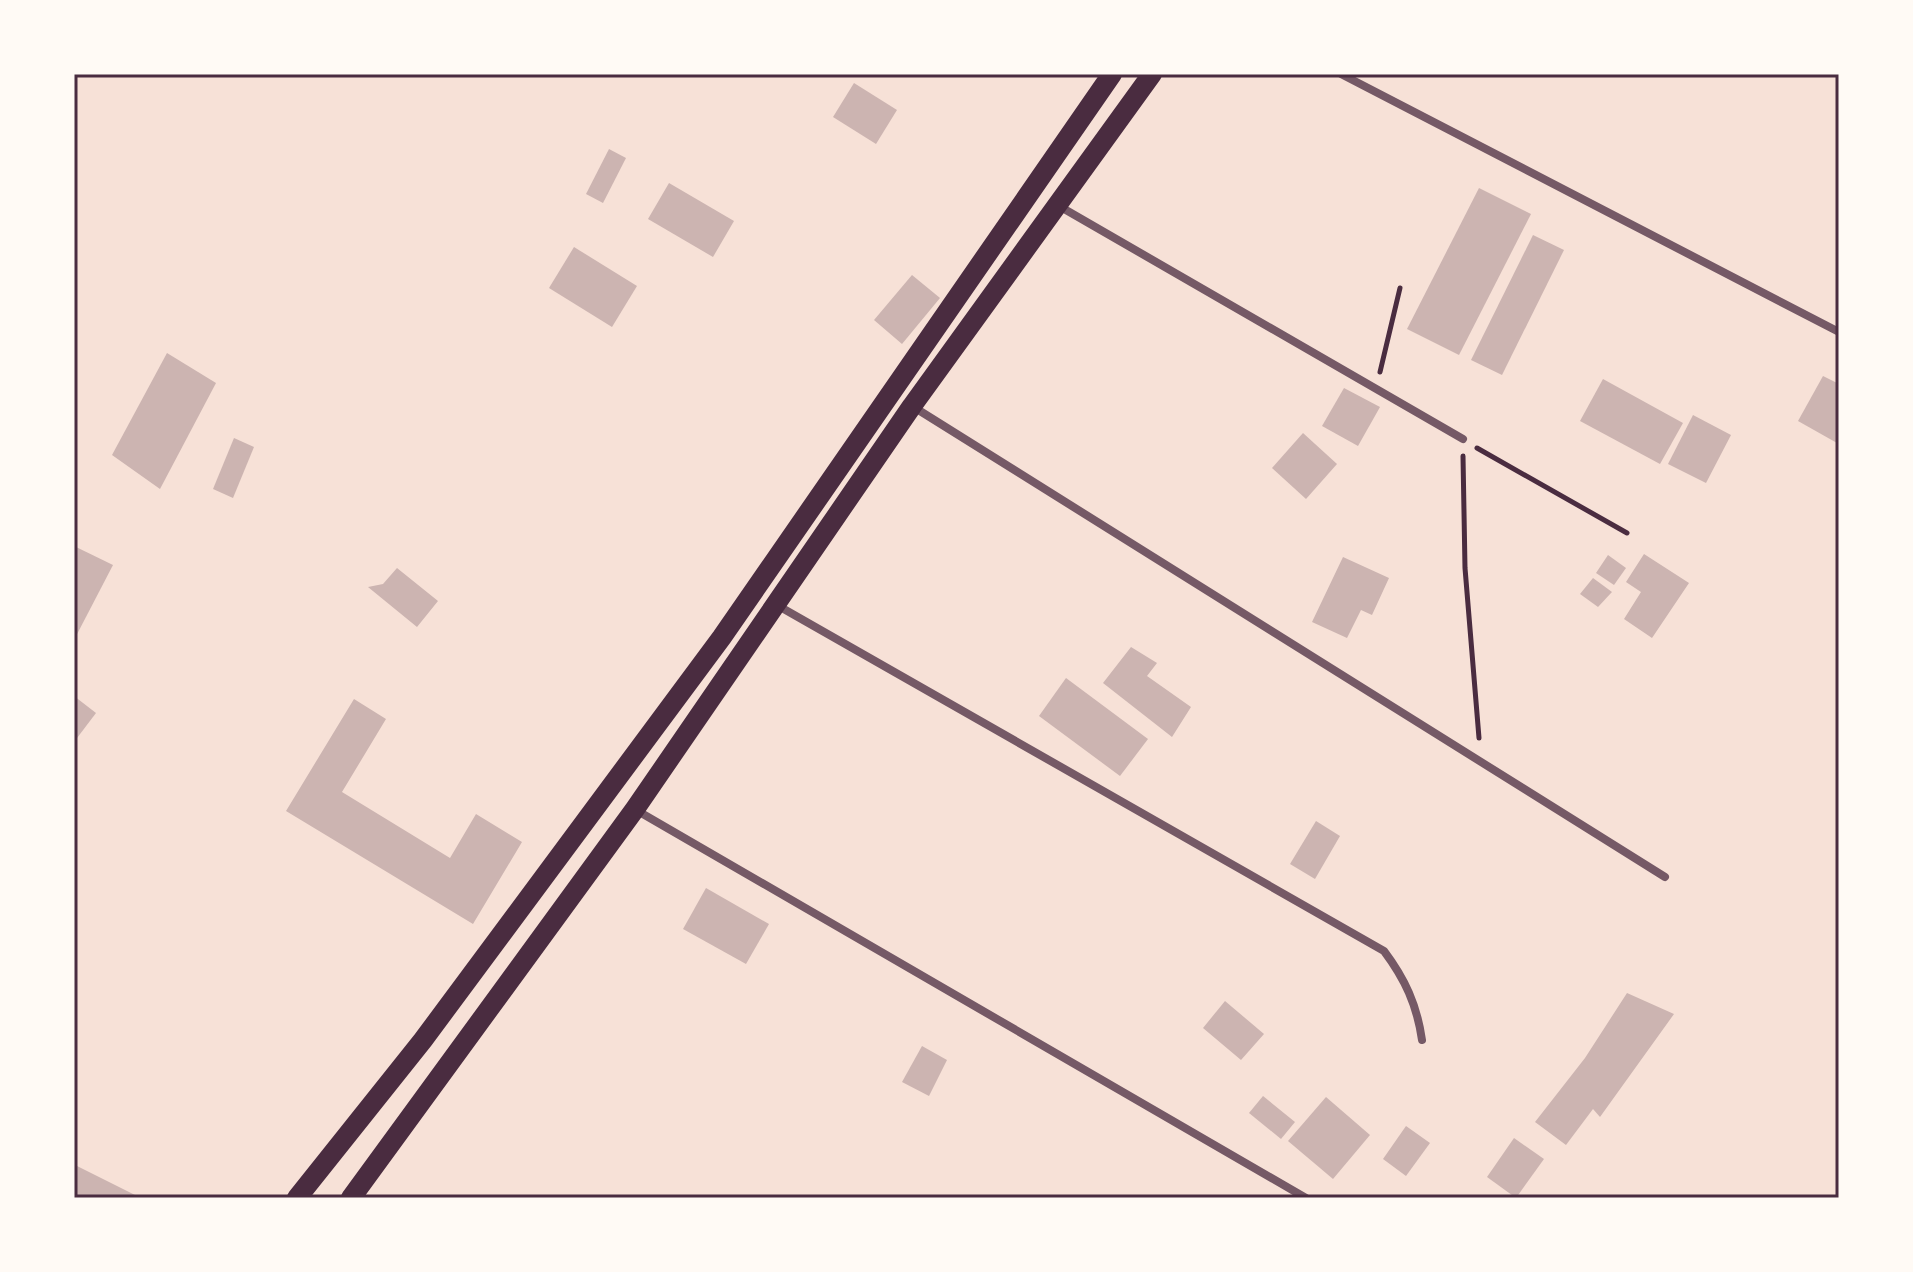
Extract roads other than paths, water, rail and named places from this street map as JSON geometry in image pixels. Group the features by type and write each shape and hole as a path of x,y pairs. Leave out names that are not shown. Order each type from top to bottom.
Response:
{"main road":[{"path":"297,1198 423,1040 722,637 1112,74"},
{"path":"351,1198 635,809 912,406 1152,74"}],"street":[{"path":"1341,74 1839,332"},
{"path":"1059,206 1463,439"},
{"path":"912,406 1665,877"},
{"path":"775,604 1384,951 1402,976 1418,1011 1422,1040"},
{"path":"635,809 1306,1198"}]}
